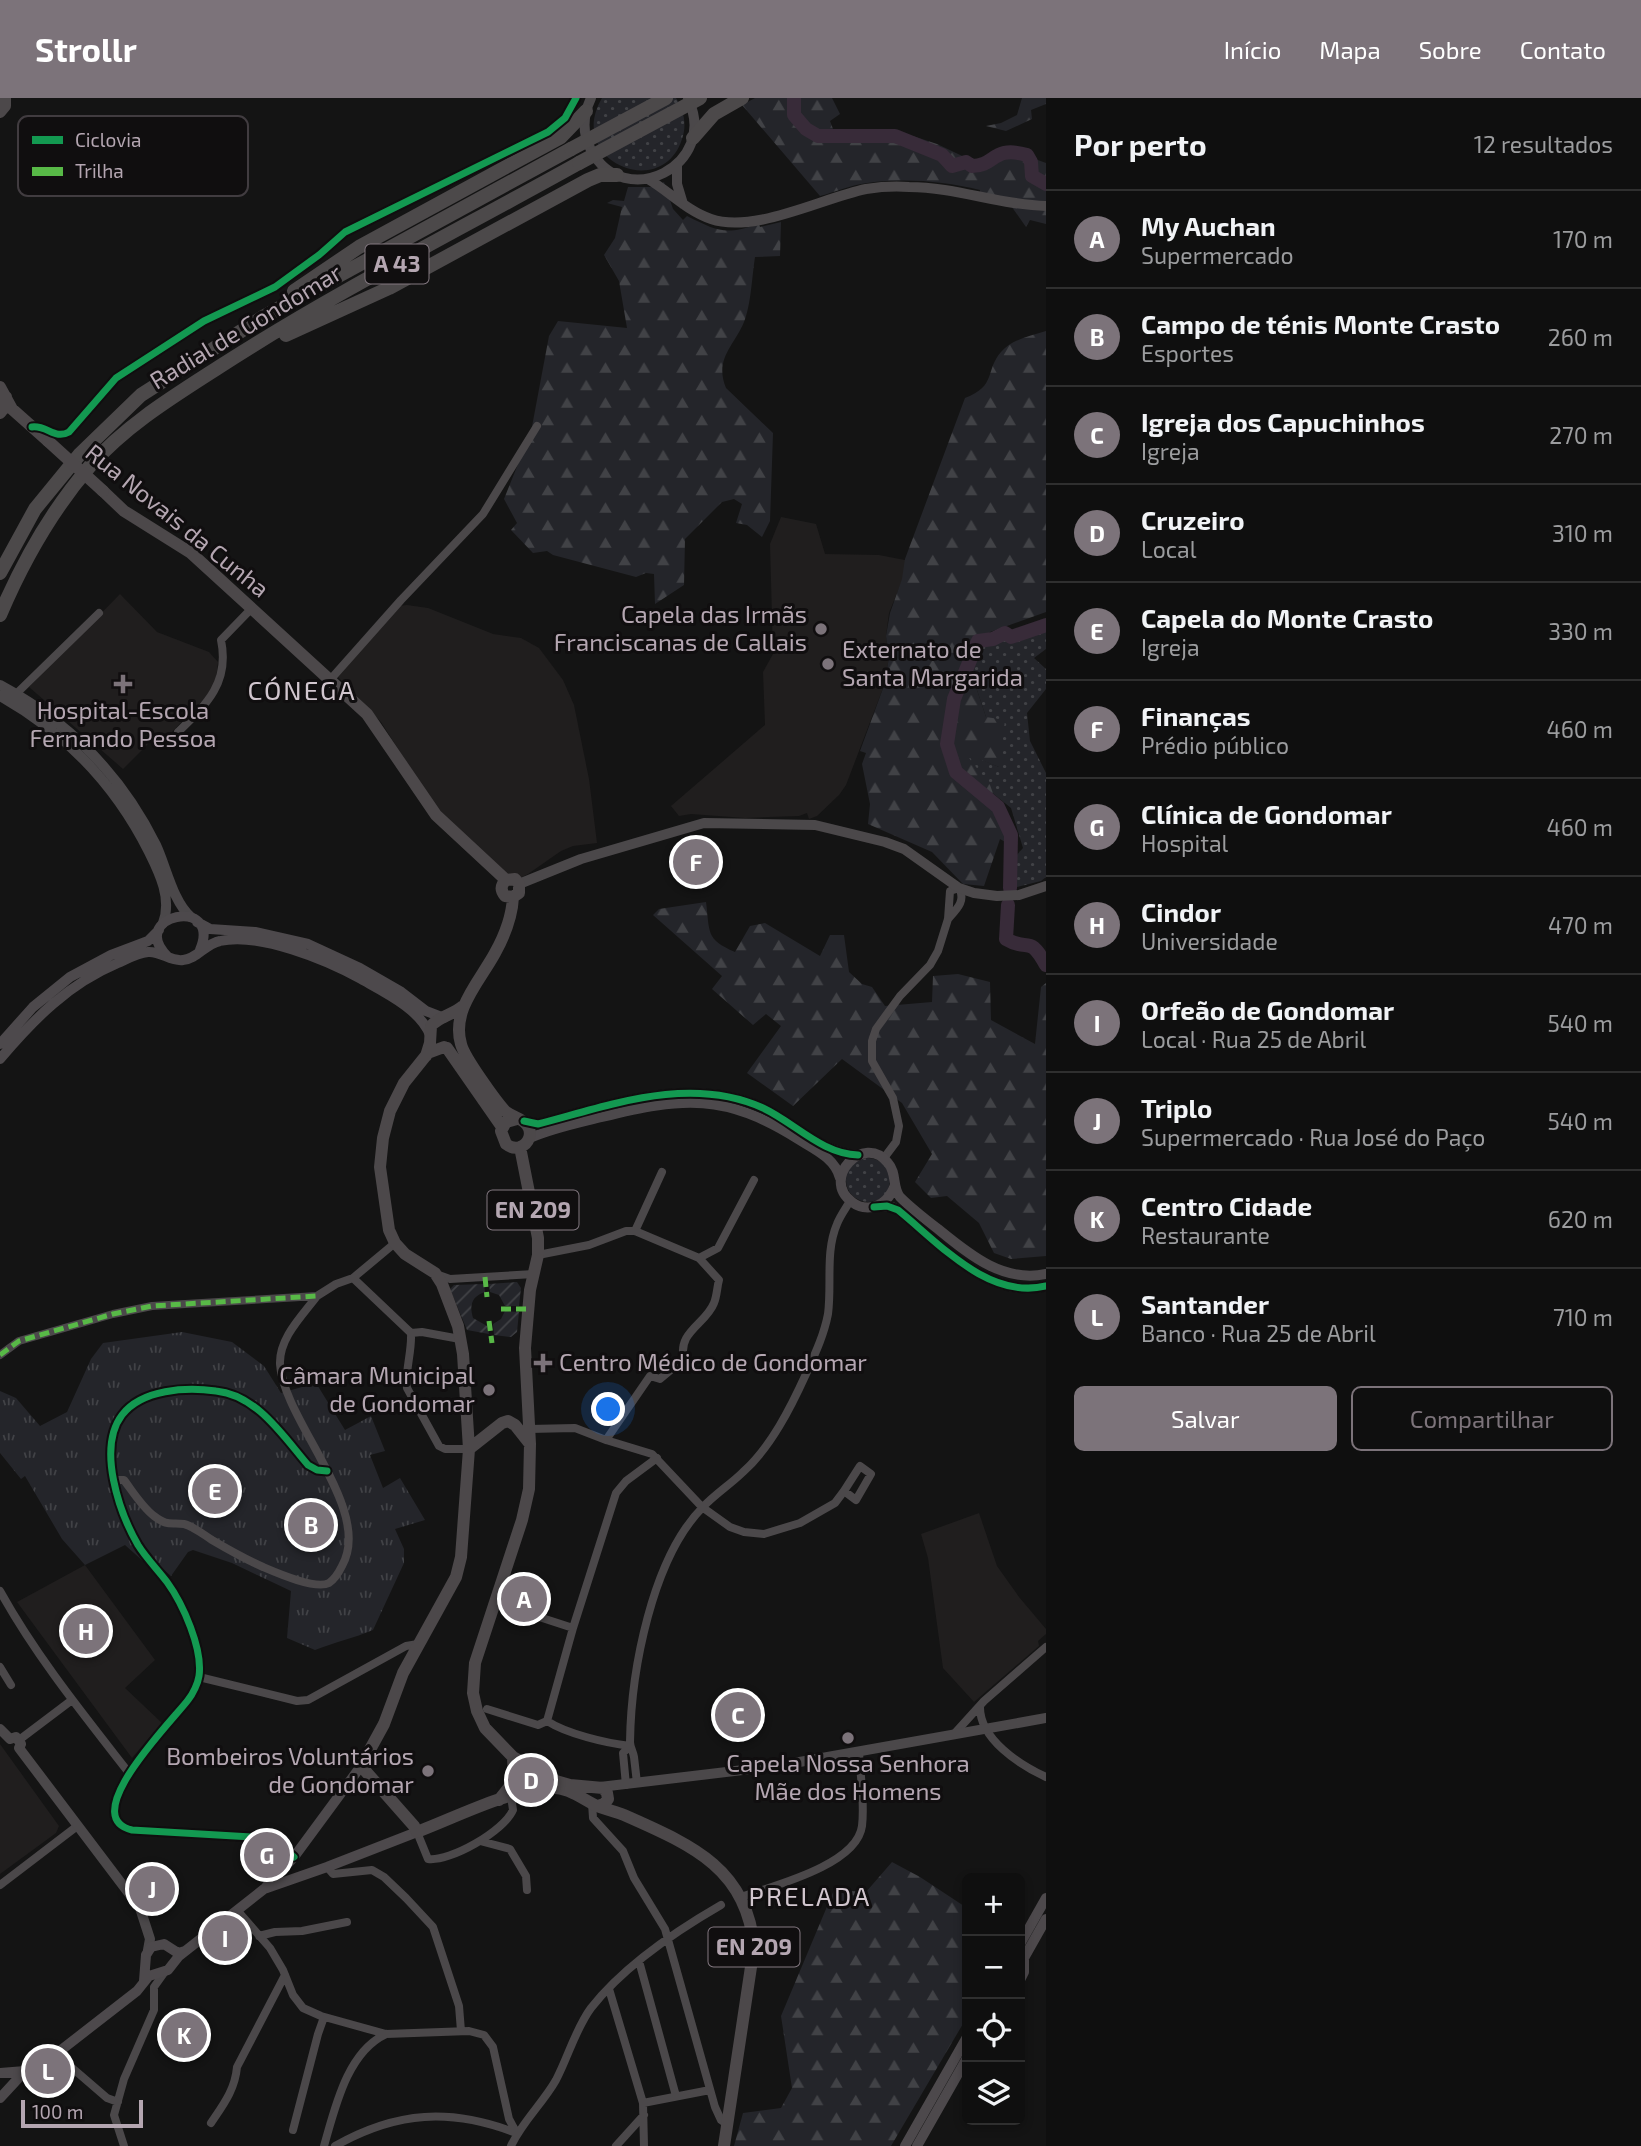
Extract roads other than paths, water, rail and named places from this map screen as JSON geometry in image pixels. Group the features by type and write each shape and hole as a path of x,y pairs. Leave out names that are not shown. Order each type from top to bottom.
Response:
{"highway":[{"name":"Radial de Gondomar","path":"0,573 35,509 80,454 141,395 263,317 666,98"},
{"name":"Radial de Gondomar","path":"0,615 17,574 49,519 91,464 154,408 266,336 700,98"},
{"path":"693,138 714,114 741,98"},
{"name":"A 43","path":"263,317 283,298 359,247 561,137 588,104"},
{"name":"A 43","path":"217,368 390,288 588,180 600,175 617,175"}],"main road":[{"path":"0,413 4,408 2,390"},
{"path":"2,390 18,415"},
{"path":"0,413 18,415"},
{"name":"Rua Novais da Cunha","path":"18,415 124,511 191,553 330,680 376,724 436,816 506,880"},
{"path":"514,879 519,884 519,893 513,897 505,896 502,884 506,880 514,879"},
{"path":"1,2094 24,2071 56,2054 137,1991 149,1976 167,1968 264,1889 284,1869 361,1766 384,1724 403,1673 453,1584 459,1567 469,1449 458,1326 435,1273 405,1254 395,1243 389,1230 380,1167 383,1138 390,1111 404,1083 425,1056 453,1045 459,1033 464,1004 502,940 511,917 513,897"},
{"path":"0,1044 33,1007 71,977 111,955 148,941 176,915 194,920 210,929 255,932 308,944 360,968 400,991 426,1011 452,1019 464,1052 505,1110 529,1127 530,1138"},
{"path":"194,920 204,936 200,950"},
{"path":"161,927 159,945 168,957"},
{"path":"0,1059 49,1006 87,978 142,953 156,953 182,961 217,941 237,940 304,953 347,971 385,993 419,1018 435,1043 445,1047 502,1127"},
{"path":"425,1056 434,1022 452,1015 464,1004"},
{"path":"1046,1274 1017,1276 976,1259 907,1204 896,1192 893,1170 884,1158 871,1153 858,1155 835,1152 762,1107 731,1097 680,1092 642,1098 538,1124 509,1120 502,1127 501,1135 506,1144 520,1147 530,1138 546,1132 652,1105 707,1103 740,1109 777,1126 828,1159 838,1168 843,1191 850,1201 862,1207 887,1206 898,1210 967,1266 993,1281 1012,1287 1046,1286"},
{"name":"EN 209","path":"520,1147 536,1225 538,1255 530,1290 525,1348 530,1444 526,1506 475,1663 472,1693 485,1728 504,1751 556,1781 599,1797 621,1814 707,1856 723,1871 741,1897 748,1915 754,1947 724,2146"},
{"path":"841,1180 846,1165 858,1155"},
{"path":"874,1207 888,1199 895,1185"},
{"path":"469,1449 508,1421 515,1425 530,1444"},
{"path":"505,1798 514,1781 513,1757"},
{"path":"361,1766 417,1832"},
{"path":"264,1889 505,1798 551,1787 599,1797"},
{"path":"284,1869 291,1880"},
{"path":"1025,1936 1046,1898"},
{"path":"1025,1956 1046,1919"},
{"path":"144,1982 147,1956 159,1943 178,1953 188,1949"},
{"path":"167,1968 169,1947"},
{"path":"147,1956 150,1968 167,1968"},
{"path":"905,2146 962,2046"},
{"path":"917,2146 965,2062"},
{"path":"0,2073 24,2071"}],"street":[{"path":"32,427 47,428 62,436 69,432 116,378 134,365 204,321 275,287 345,232 548,132 565,118 576,98"},
{"path":"588,104 585,133 599,162 617,175 648,179 677,165 690,148 694,116 688,98"},
{"path":"677,165 677,184 683,205"},
{"path":"648,179 667,190 683,205 712,220 741,224 867,189 909,187 951,190 1002,202 1046,206"},
{"path":"330,680 483,514 537,426"},
{"path":"180,740 178,732 205,705 220,683 224,652 222,640 252,608"},
{"path":"16,694 99,612"},
{"path":"0,685 52,716 72,733 114,778 143,820 166,867 180,904 194,920"},
{"path":"0,696 61,737 93,767 126,810 154,862 167,900 161,927"},
{"path":"519,884 581,859 704,823 782,823 815,825 904,849 959,888 974,893 1019,895 1046,886"},
{"path":"884,1158 896,1142 899,1126 892,1098 872,1061 872,1041 876,1029 900,996 930,965 939,951 948,919 950,891 959,888"},
{"path":"948,919 961,903 962,893 959,888"},
{"path":"635,1231 662,1172"},
{"path":"698,1258 718,1248 754,1180"},
{"path":"632,1784 634,1753 630,1745 640,1650 660,1577 676,1544 702,1507 745,1471 789,1408 825,1326 834,1235 837,1223 850,1201"},
{"path":"538,1255 589,1245 626,1231 635,1231 698,1258 719,1280 714,1304 686,1338 681,1349 684,1359 660,1379 650,1376 606,1440"},
{"path":"115,1480 124,1480 155,1517 165,1523 185,1524 241,1558 276,1573 320,1586 329,1582 336,1576 345,1560 348,1538 341,1507 327,1471 285,1388 280,1364 282,1344 317,1296 336,1284 353,1278 395,1243"},
{"path":"435,1273 450,1279 534,1274"},
{"path":"353,1278 411,1333 407,1388 439,1446 445,1449 469,1449"},
{"path":"0,1355 28,1339 113,1314 152,1306 317,1296"},
{"path":"411,1333 422,1332 460,1339"},
{"path":"294,1857 268,1838 123,1828 116,1820 120,1790 129,1773 141,1754 190,1698 199,1677 197,1642 169,1585 138,1546 126,1520 110,1451 113,1434 124,1413 134,1404 149,1396 188,1389 218,1391 236,1395 252,1405 309,1465 317,1470 327,1471"},
{"path":"529,1429 575,1428 657,1458 702,1507 730,1527 744,1531 764,1534 800,1523 835,1503 844,1491"},
{"path":"547,1721 616,1493 626,1481 657,1458"},
{"path":"0,1591 17,1621 72,1700 129,1773"},
{"path":"496,1603 573,1628"},
{"path":"199,1677 297,1701 308,1700 406,1646 418,1644"},
{"path":"956,1733 980,1706 1046,1647"},
{"path":"0,1667 12,1685"},
{"path":"16,1742 72,1700"},
{"path":"980,1706 981,1720 1001,1748 1013,1760 1046,1777"},
{"path":"487,1709 538,1725 547,1721"},
{"path":"728,2124 718,2114 711,2093 665,1929 634,1878 623,1852 593,1818 599,1797 632,1784 777,1766 1046,1718"},
{"path":"547,1721 556,1727 614,1744 630,1745"},
{"path":"0,1729 16,1742 76,1826 140,1908 150,1939 147,1956"},
{"path":"741,1897 829,1864 855,1843 862,1826 859,1751"},
{"path":"417,1832 426,1857 430,1860 442,1857 480,1841 511,1815 513,1810 505,1798"},
{"path":"0,1885 76,1826"},
{"path":"480,1841 510,1850 524,1870 527,1889"},
{"path":"327,1867 333,1874 372,1870 384,1877 433,1927 459,2006 461,2031"},
{"path":"511,2146 517,2133 539,2107 556,2080 590,2010 639,1961 668,1938 721,1905"},
{"path":"237,1910 270,1948 293,1995 303,2008 386,2035"},
{"path":"145,1920 151,1930 169,1947"},
{"path":"260,1936 347,1922"},
{"path":"639,1961 676,2096"},
{"path":"124,2146 114,2115 124,2079 154,2010 154,1987 167,1968"},
{"path":"211,2123 230,2094 236,2081 237,2067 285,1975"},
{"path":"609,1989 643,2103 644,2146"},
{"path":"293,2130 317,2034 324,2017"},
{"path":"324,2146 349,2072 377,2038 386,2035 470,2031 484,2035 493,2046 509,2119 517,2133"},
{"path":"56,2054 107,2098 118,2102"},
{"path":"643,2103 676,2096 711,2093 731,2106"},
{"path":"617,2146 644,2115"},
{"path":"335,2146 385,2123 416,2117 448,2116 484,2121 517,2133"}],"waterway":[{"path":"794,98 794,115 806,129 818,136 895,136 942,155 952,166 966,162 972,166 980,165 1007,152 1027,155 1031,162 1032,176 1046,184"},
{"path":"1010,888 1011,835 998,807 956,772 947,744 954,699 978,641 993,639 1005,633 1011,637 1046,625"},
{"path":"1008,905 1006,939 1031,946 1046,965"}],"place":[{"name":"Capela das Irmãs Franciscanas de Callais","path":"821,629"},
{"name":"Externato de Santa Margarida","path":"828,664"},
{"name":"Hospital-Escola Fernando Pessoa","path":"123,684"},
{"name":"Finanças","path":"696,862"},
{"name":"Centro Médico de Gondomar","path":"543,1363"},
{"name":"Câmara Municipal de Gondomar","path":"489,1390"},
{"name":"Capela do Monte Crasto","path":"215,1491"},
{"name":"Campo de ténis Monte Crasto","path":"311,1525"},
{"name":"My Auchan","path":"524,1599"},
{"name":"Cindor","path":"86,1631"},
{"name":"Igreja dos Capuchinhos","path":"738,1715"},
{"name":"Capela Nossa Senhora Mãe dos Homens","path":"848,1738"},
{"name":"Bombeiros Voluntários de Gondomar","path":"428,1771"},
{"name":"Cruzeiro","path":"531,1780"},
{"name":"Clínica de Gondomar","path":"267,1855"},
{"name":"Triplo","path":"152,1889"},
{"name":"Orfeão de Gondomar","path":"225,1938"},
{"name":"Centro Cidade","path":"184,2035"},
{"name":"Santander","path":"48,2071"}],"district":[{"name":"CÓNEGA","path":"302,691"},
{"name":"PRELADA","path":"810,1897"}]}
